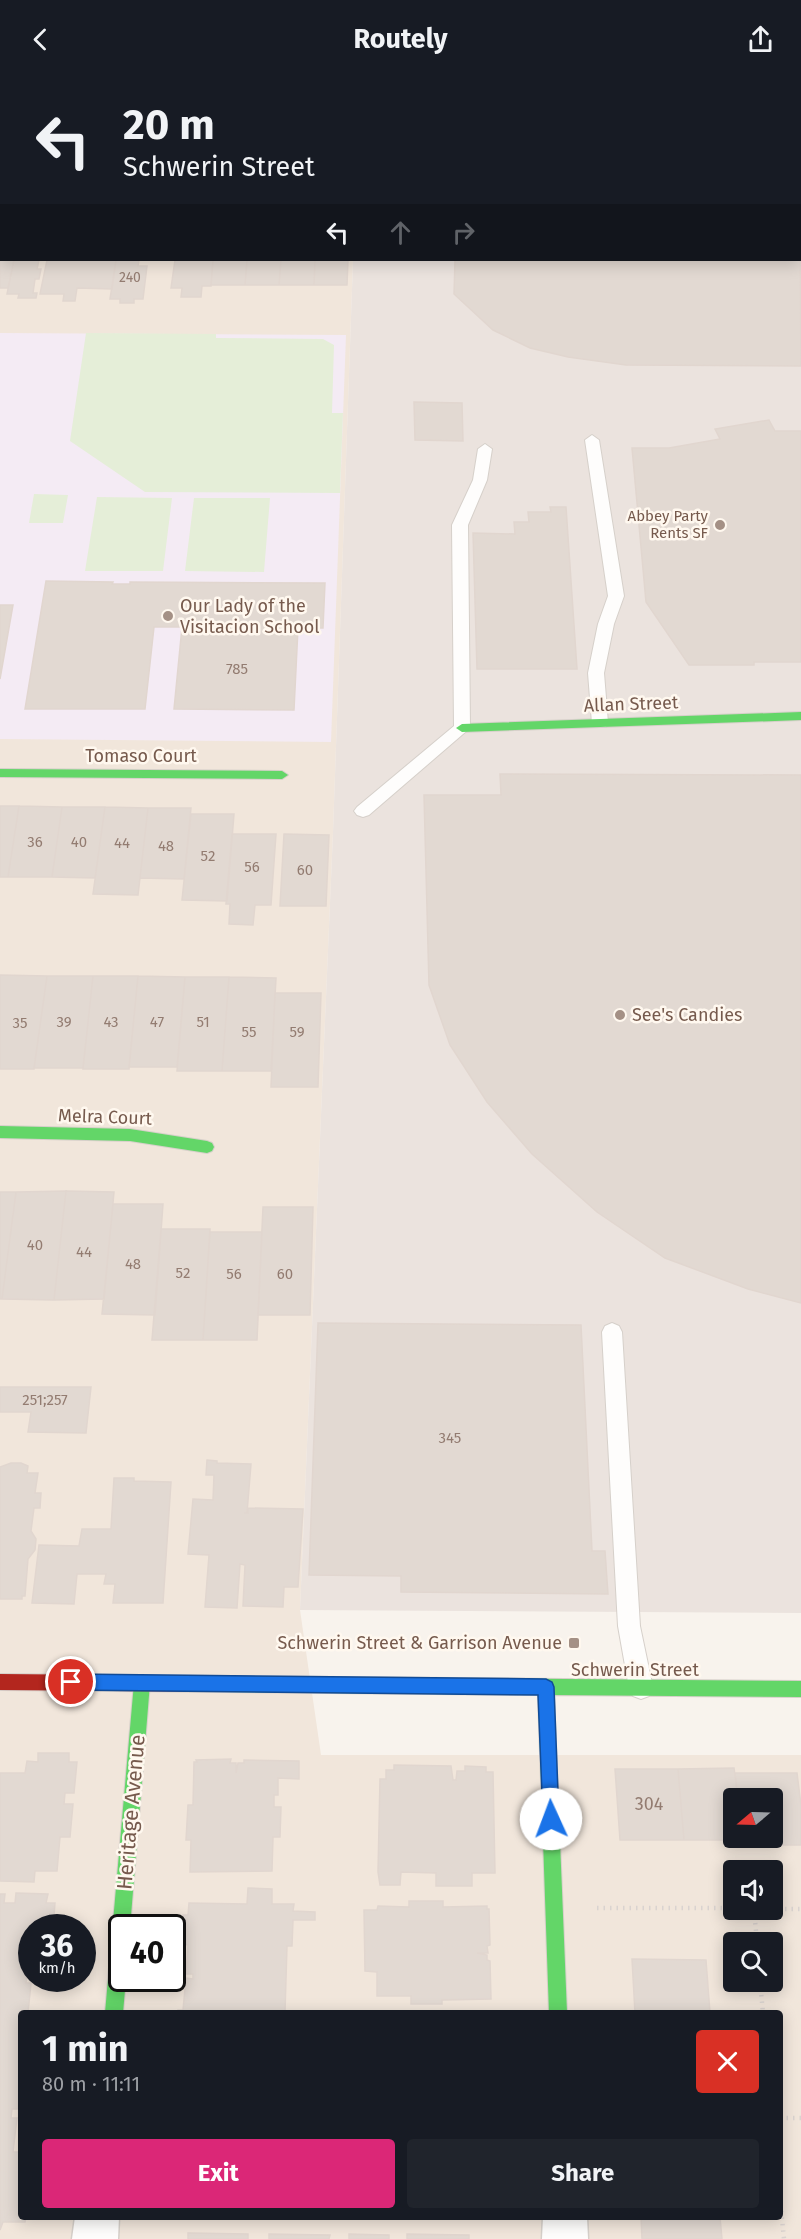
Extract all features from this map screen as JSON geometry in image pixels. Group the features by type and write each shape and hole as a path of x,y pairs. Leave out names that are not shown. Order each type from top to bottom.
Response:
{"street":[{"name":"Allan Street","path":"462,728 801,716"},
{"name":"Tomaso Court","path":"0,773 282,775"},
{"name":"Melra Court","path":"0,1132 141,1134 175,1138 207,1147"},
{"name":"Schwerin Street","path":"0,1682 801,1689"},
{"name":"Heritage Avenue","path":"114,2010 142,1683"},
{"path":"546,1687 558,2010"},
{"path":"95,2239 97,2220"},
{"path":"565,2220 565,2239"}],"lane":[{"path":"592,441 616,596 606,624 596,673 600,723"},
{"path":"363,811 462,728 459,525 480,480 485,449"},
{"path":"612,1332 630,1626 641,1688"}],"path":[{"path":"554,1907 723,1908"},
{"path":"783,1909 801,1909"},
{"path":"761,1992 763,2010"},
{"path":"783,2118 801,2118"},
{"path":"782,2220 784,2239"}],"shaded area":[{"path":"0,261 353,261 333,832 300,1610 321,1755 801,1755 801,2239 0,2239"},
{"path":"353,261 801,261 801,1613 300,1610 333,832"},
{"name":"Our Lady of the Visitacion School","path":"0,333 346,335 331,742 0,739"}],"green space":[{"path":"86,333 216,334 216,338 323,339 334,345 332,413 343,413 340,493 145,492 70,441"},
{"path":"34,494 68,495 63,523 29,523"},
{"path":"97,497 172,498 163,571 85,571"},
{"path":"194,498 270,498 264,572 185,571"}],"building":[{"path":"0,261 14,261 8,288 0,288"},
{"path":"14,261 39,261 37,269 41,269 39,279 35,279 33,293 37,293 36,298 18,298 19,294 7,294"},
{"path":"47,261 116,261 112,289 77,288 75,301 63,301 64,294 40,294"},
{"path":"116,261 139,261 138,266 147,266 143,299 134,299 134,303 120,303 120,299 110,299"},
{"path":"175,261 213,261 211,286 202,286 201,297 181,297 182,288 171,288"},
{"path":"213,261 247,261 245,285 211,285"},
{"path":"247,261 281,261 279,285 245,285"},
{"path":"281,261 315,261 314,285 279,285"},
{"path":"315,261 348,261 347,285 314,285"},
{"path":"455,261 800,261 801,366 626,365 568,357 530,348 493,330 454,294"},
{"path":"414,402 462,403 463,441 415,440"},
{"name":"Abbey Party Rents SF","path":"769,420 775,431 801,431 801,662 689,665 646,602 632,448 669,448 720,439 715,429"},
{"path":"550,507 566,507 577,669 477,669 473,533 515,534 514,522 529,522 528,512 551,512"},
{"path":"46,581 113,582 112,584 130,584 130,582 325,583 323,628 298,628 294,710 174,709 182,627 154,627 145,709 25,709"},
{"path":"0,605 13,605 0,679"},
{"name":"See's Candies","path":"500,774 801,775 801,1303 748,1289 665,1258 597,1212 532,1154 487,1102 450,1045 429,985 424,795 501,795"},
{"path":"0,806 19,806 8,877 0,877"},
{"path":"19,806 62,807 52,877 8,877"},
{"path":"62,807 105,807 95,878 52,877"},
{"path":"105,807 148,808 138,895 93,894"},
{"path":"148,808 191,808 184,879 140,878"},
{"path":"191,814 234,814 227,901 182,900"},
{"path":"232,834 276,834 271,905 255,905 253,925 229,924 230,904 226,904"},
{"path":"284,834 329,835 326,906 280,906"},
{"path":"0,975 47,976 34,1069 0,1069"},
{"path":"47,976 93,976 83,1068 34,1068"},
{"path":"93,976 138,976 129,1069 83,1069"},
{"path":"138,976 185,977 177,1067 129,1067"},
{"path":"185,977 229,977 222,1071 177,1071"},
{"path":"229,977 276,978 271,1071 222,1071"},
{"path":"275,993 321,993 318,1087 271,1087"},
{"path":"66,1191 54,1300 2,1299 16,1192"},
{"path":"66,1191 114,1192 104,1299 54,1300"},
{"path":"0,1192 16,1192 2,1299 0,1299"},
{"path":"113,1204 163,1204 155,1315 102,1314"},
{"path":"263,1207 313,1207 310,1315 258,1315"},
{"path":"161,1229 210,1229 203,1340 152,1340"},
{"path":"210,1232 262,1232 257,1340 203,1340"},
{"path":"318,1323 581,1325 592,1551 605,1551 608,1594 401,1592 401,1576 309,1575"},
{"path":"0,1387 91,1387 86,1433 28,1432 31,1412 0,1412"},
{"path":"207,1460 217,1461 217,1463 251,1464 247,1513 248,1508 303,1509 298,1587 284,1587 283,1607 243,1606 245,1565 240,1564 237,1608 205,1607 209,1555 188,1554 193,1499 213,1500 214,1475 206,1475"},
{"path":"11,1463 28,1466 27,1473 38,1473 35,1493 41,1493 40,1508 34,1508 31,1531 36,1539 35,1550 28,1559 25,1596 22,1596 22,1599 0,1599 0,1467"},
{"path":"114,1478 171,1482 163,1603 113,1603 115,1584 104,1584 106,1574 77,1574 74,1604 32,1603 39,1545 79,1546 82,1529 111,1529"},
{"path":"38,1753 69,1753 69,1762 77,1762 74,1793 65,1793 64,1804 73,1804 70,1837 60,1837 57,1871 35,1871 34,1882 0,1881 0,1773 25,1773 27,1761 38,1762"},
{"path":"231,1759 230,1763 236,1763 236,1773 238,1763 244,1763 244,1760 299,1761 299,1779 278,1778 278,1795 274,1795 274,1807 281,1807 280,1837 273,1837 272,1871 190,1872 191,1840 186,1840 188,1805 193,1805 194,1762 197,1762 196,1760"},
{"path":"394,1765 451,1766 453,1780 456,1780 457,1771 465,1771 465,1766 486,1767 486,1772 493,1772 495,1873 472,1873 472,1886 436,1886 436,1873 401,1872 400,1885 380,1885 378,1872 380,1779 386,1779 386,1770 394,1770"},
{"path":"734,1768 737,1788 723,1788 723,1840 684,1840 678,1769"},
{"path":"615,1769 678,1769 684,1840 620,1840"},
{"path":"735,1773 797,1773 801,1805 801,1845 783,1845 783,1788 737,1788"},
{"path":"248,1888 272,1889 272,1904 294,1904 293,1911 315,1912 315,1920 293,1920 292,1946 287,1946 285,2010 183,2010 186,1978 193,1979 193,1974 186,1974 188,1945 186,1945 186,1915 188,1915 189,1903 247,1904"},
{"path":"16,1893 48,1894 46,1903 55,1903 54,1914 18,1914 18,1992 30,1992 28,2010 18,2010 18,2109 12,2109 11,2118 17,2118 13,2152 18,2152 18,2220 25,2220 25,2222 3,2222 0,2230 0,1894 5,1894 4,1903 15,1903"},
{"path":"409,1901 443,1901 443,1907 487,1906 490,1945 487,1946 488,1953 477,1953 487,1955 487,1960 490,1961 491,1999 442,2000 442,2004 411,2004 411,1996 377,1996 377,1972 365,1971 364,1910 377,1910 378,1906 409,1907"},
{"path":"632,1959 706,1960 710,2010 635,2010"},
{"path":"641,2220 720,2220 722,2239 642,2239"},
{"path":"188,2233 248,2234 248,2239 188,2239"},
{"path":"269,2234 330,2235 329,2239 269,2239"},
{"path":"349,2234 389,2235 389,2239 349,2239"},
{"path":"407,2234 469,2235 469,2239 407,2239"}],"traffic: fast":[{"path":"462,728 801,716"},
{"path":"0,773 282,775"},
{"path":"0,1132 130,1135 207,1147"},
{"path":"114,2010 142,1683"},
{"path":"225,1684 801,1689"},
{"path":"546,1687 558,2010"}],"traffic: jam":[{"path":"0,1682 225,1684"}],"place":[{"name":"Abbey Party Rents SF","path":"720,525"},
{"name":"Our Lady of the Visitacion School","path":"168,616"},
{"name":"See's Candies","path":"620,1015"},
{"name":"Schwerin Street & Garrison Avenue","path":"574,1643"}],"route":[{"path":"71,1682 546,1687 551,1819"}]}
